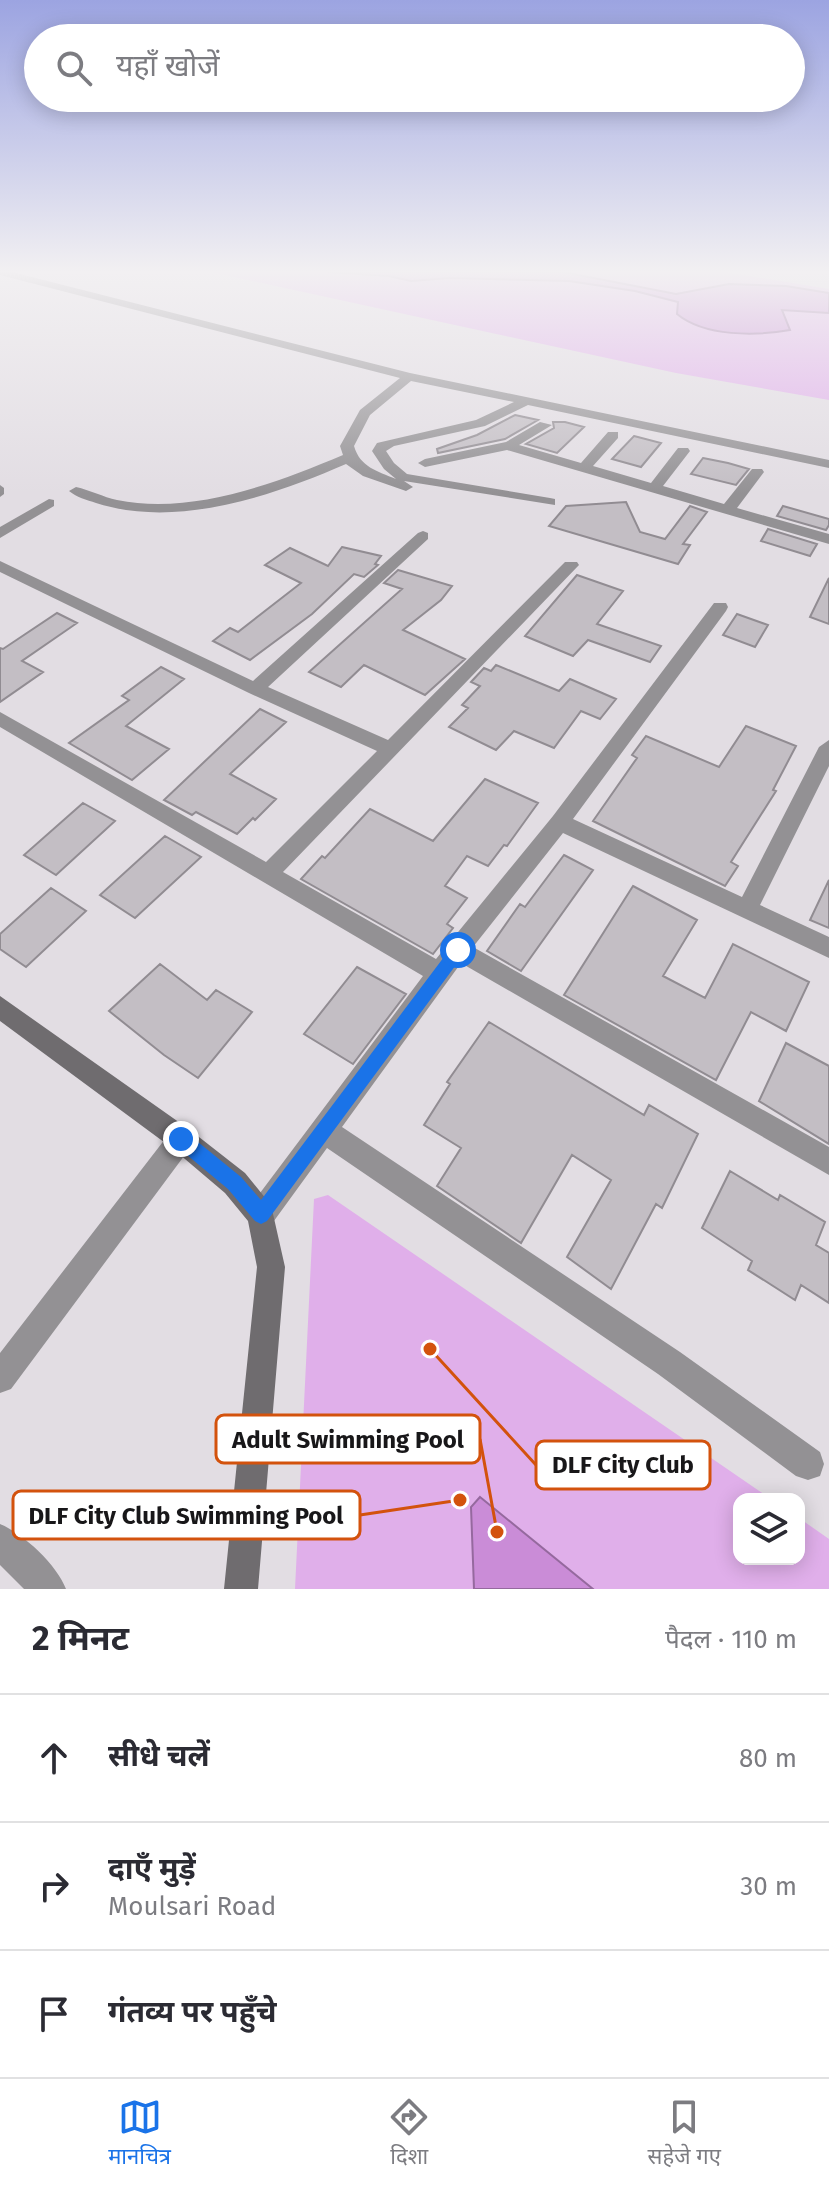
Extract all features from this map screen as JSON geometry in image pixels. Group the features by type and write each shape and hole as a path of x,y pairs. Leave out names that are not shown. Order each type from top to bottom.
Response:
{"street":[{"path":"296,346 409,377 523,403 546,403 829,453"},
{"path":"321,346 546,403 829,464"},
{"path":"408,487 368,473 351,461 347,446 365,413 409,377"},
{"path":"523,403 480,423 390,443 379,451 389,466 403,477 550,502"},
{"path":"425,463 511,445 545,425"},
{"path":"584,468 613,435"},
{"path":"511,445 518,451 829,539"},
{"path":"654,488 683,451"},
{"path":"76,491 118,505 186,506 266,488 350,457"},
{"path":"728,509 757,472"},
{"path":"0,533 49,503"},
{"path":"255,689 423,536"},
{"path":"268,874 571,565"},
{"path":"0,566 255,689 392,750"},
{"path":"261,1215 439,973 560,822 720,607"},
{"path":"0,719 439,973"},
{"path":"747,908 822,779 829,747"},
{"path":"560,822 829,948"},
{"path":"458,950 829,1162"},
{"path":"0,1007 181,1139 235,1183 261,1215 271,1267 241,1589"},
{"path":"325,1131 669,1363 808,1464"},
{"path":"0,1378 181,1139"},
{"path":"0,1541 49,1589"}],"shaded area":[{"path":"552,346 829,346 829,400 676,373"},
{"path":"328,1195 762,1493 733,1493 733,1565 805,1565 805,1522 829,1539 829,1589 295,1589 314,1199"},
{"path":"480,1497 593,1589 474,1589 471,1507"}],"building":[{"path":"515,415 538,420 505,439 438,453 437,449 477,435"},
{"path":"553,422 584,427 557,453 526,444 554,428"},
{"path":"634,436 661,443 641,467 612,459"},
{"path":"703,458 749,469 736,485 691,474"},
{"path":"626,502 640,532 665,539 690,506 707,512 683,544 690,545 678,564 549,526 566,506"},
{"path":"783,506 829,519 829,525 826,530 777,516"},
{"path":"768,529 817,544 810,556 761,541"},
{"path":"342,547 381,556 375,564 378,565 364,577 354,574 312,614 250,660 213,641 230,628 238,632 301,583 265,565 290,548 328,566"},
{"path":"398,570 452,586 441,600 403,630 465,659 425,695 364,665 341,687 309,672 402,589 384,583"},
{"path":"577,575 623,591 597,624 661,646 650,662 588,640 573,656 525,636"},
{"path":"829,578 829,624 810,617"},
{"path":"57,613 77,623 22,661 43,672 0,702 0,648 3,649"},
{"path":"737,614 768,625 755,647 723,635"},
{"path":"496,665 559,691 570,679 616,699 600,719 581,711 554,748 514,731 496,750 449,727 468,708 462,705 480,686 471,682 484,668 491,671"},
{"path":"161,667 184,679 126,726 169,749 132,780 69,743 129,700 122,696"},
{"path":"260,709 286,722 230,774 276,799 255,820 253,818 237,834 196,812 192,815 164,800"},
{"path":"746,726 796,746 773,790 776,791 731,862 738,866 725,886 593,821 637,758 632,755 646,736 719,767"},
{"path":"485,779 538,803 507,846 504,845 488,866 467,856 445,886 467,898 447,924 453,928 433,954 301,879 370,809 433,841"},
{"path":"83,803 115,821 56,875 24,855"},
{"path":"165,836 201,857 135,918 100,895"},
{"path":"564,855 593,870 521,971 487,951 520,904 525,907"},
{"path":"829,880 829,928 810,920"},
{"path":"633,886 697,920 663,976 705,998 733,944 809,982 786,1031 751,1012 716,1080 564,995"},
{"path":"51,888 86,911 26,967 0,949 0,934"},
{"path":"160,964 207,1000 216,990 252,1012 198,1078 109,1011"},
{"path":"357,967 406,994 353,1064 304,1034"},
{"path":"489,1022 644,1115 649,1105 698,1134 662,1208 656,1204 611,1289 567,1257 611,1180 572,1155 521,1243 437,1186 461,1148 424,1125 450,1084 447,1082"},
{"path":"786,1043 829,1066 829,1144 759,1101"},
{"path":"730,1171 778,1200 780,1195 825,1222 816,1245 829,1253 829,1303 801,1285 795,1300 748,1270 752,1261 702,1228"}],"place":[{"name":"DLF City Club","path":"430,1349"},
{"name":"DLF City Club Swimming Pool","path":"460,1500"},
{"name":"Adult Swimming Pool","path":"497,1532"}],"route":[{"path":"181,1139 235,1183 261,1215 458,950"}]}
